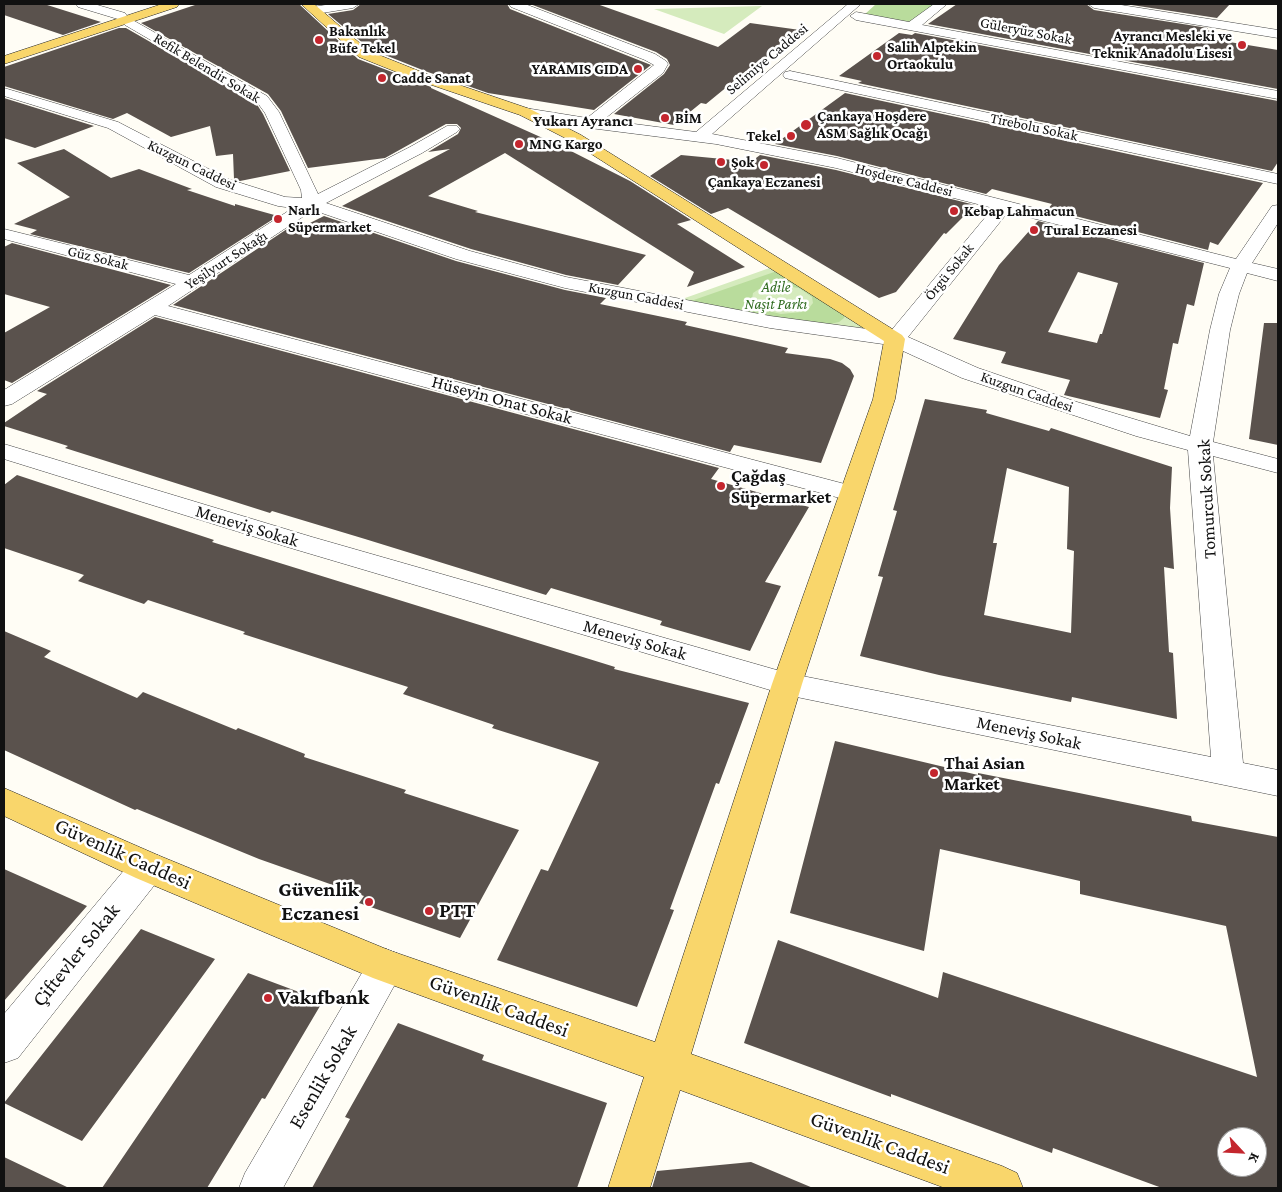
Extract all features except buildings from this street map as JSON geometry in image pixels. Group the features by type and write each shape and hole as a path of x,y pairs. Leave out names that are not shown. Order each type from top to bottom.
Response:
{"main road":[{"path":"4,54 159,4"},
{"path":"4,60 173,4"},
{"path":"94,29 121,17 185,4"},
{"path":"311,7 353,46 380,61 525,112 593,147 895,339 884,399 787,684 629,1188"},
{"name":"Güvenlik Caddesi","path":"4,801 148,867 386,966 1002,1188"}],"street":[{"name":"Refik Belendir Sokak","path":"82,4 121,17 262,99 272,112 309,190 311,204"},
{"path":"311,7 353,4"},
{"path":"514,4 650,56 661,64 658,70 590,123"},
{"name":"Selimiye Caddesi","path":"699,137 856,10 870,4"},
{"path":"912,26 941,4"},
{"path":"1094,4 1278,34"},
{"name":"Selimiye Caddesi","path":"716,139 790,74 856,10"},
{"name":"Güleryüz Sokak","path":"856,10 912,26 1278,95"},
{"name":"Tirebolu Sokak","path":"790,74 1278,179"},
{"name":"Kuzgun Caddesi","path":"4,92 113,125 222,182 284,202 311,204 463,255 565,282 770,322 895,339 945,363 1002,385 1144,431 1278,466"},
{"name":"Hoşdere Caddesi","path":"525,112 590,123 716,139 837,163 1278,275"},
{"path":"593,147 595,140 600,135 628,128"},
{"name":"Yeşilyurt Sokağı","path":"4,399 193,282 311,204 416,150 452,129"},
{"name":"Örgü Sokak","path":"895,339 1004,205"},
{"name":"Tomurcuk Sokak","path":"1228,774 1200,447 1220,330 1229,294 1240,266 1278,210"},
{"name":"Güz Sokak","path":"4,234 193,282"},
{"name":"Hüseyin Onat Sokak","path":"152,308 851,493"},
{"name":"Meneviş Sokak","path":"4,451 303,543 787,684 1278,783"},
{"name":"Çiftevler Sokak","path":"4,1044 148,867"},
{"name":"Esenlik Sokak","path":"260,1188 386,966"}],"green space":[{"path":"876,4 936,4 909,24 864,15"},
{"path":"762,6 724,34 654,9"},
{"name":"Adile Naşit Parkı","path":"778,265 895,339 671,303"},
{"path":"777,271 845,314 844,318 839,322 830,324 772,318 688,302","holes":["778,285 799,288 812,297 813,303 802,312 781,314 760,309 754,304 752,299 753,293 759,289"]}],"place":[{"name":"Bakanlık Büfe Tekel","path":"319,40"},
{"name":"Ayrancı Mesleki ve Teknik Anadolu Lisesi","path":"1242,45"},
{"name":"Salih Alptekin Ortaokulu","path":"877,56"},
{"name":"YARAMIS GIDA","path":"638,69"},
{"name":"Cadde Sanat","path":"382,78"},
{"name":"BİM","path":"665,118"},
{"name":"Çankaya Hoşdere ASM Sağlık Ocağı","path":"806,125"},
{"name":"Tekel","path":"791,136"},
{"name":"MNG Kargo","path":"519,144"},
{"name":"Şok","path":"721,162"},
{"name":"Çankaya Eczanesi","path":"764,165"},
{"name":"Kebap Lahmacun","path":"954,211"},
{"name":"Narlı Süpermarket","path":"278,219"},
{"name":"Tural Eczanesi","path":"1034,230"},
{"name":"Çağdaş Süpermarket","path":"721,486"},
{"name":"Thai Asian Market","path":"934,773"},
{"name":"Güvenlik Eczanesi","path":"369,902"},
{"name":"PTT","path":"429,911"},
{"name":"Vakıfbank","path":"268,998"}],"district":[{"name":"Yukarı Ayrancı","path":"583,121"}]}
